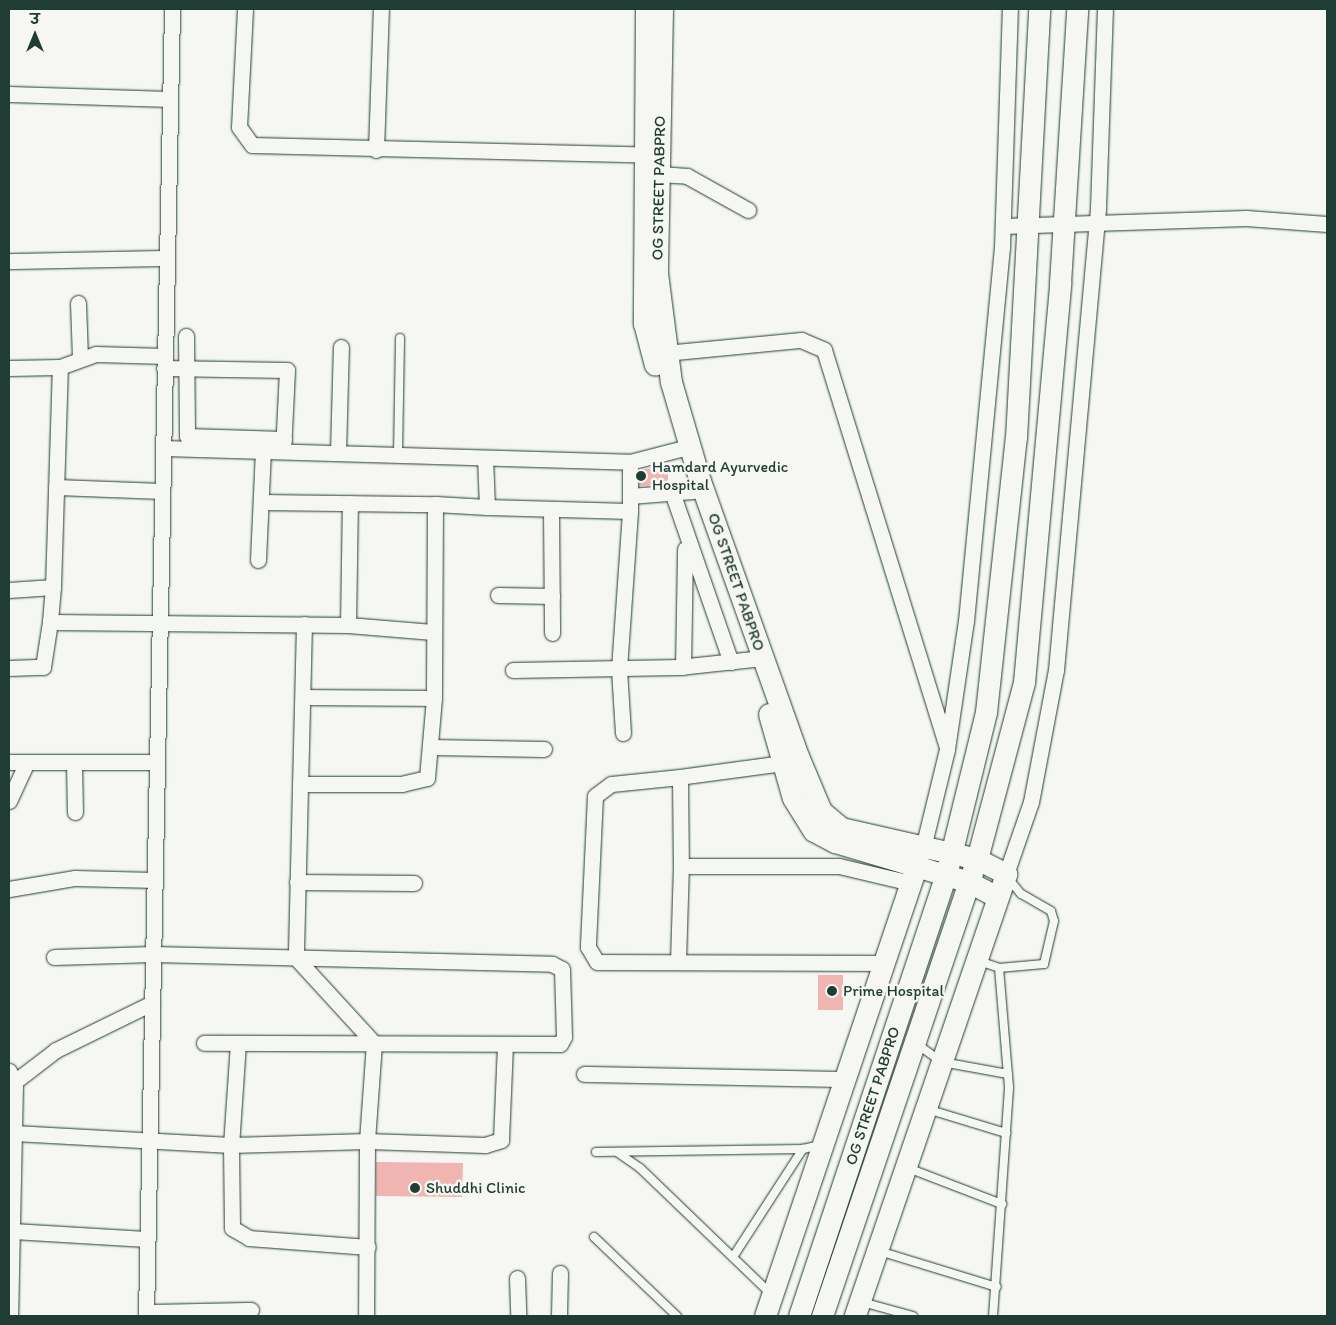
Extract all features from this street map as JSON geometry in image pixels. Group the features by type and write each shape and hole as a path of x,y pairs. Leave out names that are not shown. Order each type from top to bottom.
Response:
{"street":[{"path":"172,9 146,1314 251,1310"},
{"path":"245,9 240,61 242,136 252,145 269,148 376,150 655,161 687,176 748,210"},
{"path":"376,150 381,9"},
{"name":"OG STREET PABPRO","path":"646,9 655,161 657,273 666,353 700,481 758,659 793,798 814,831 914,876 946,876 969,882"},
{"name":"OG STREET PABPRO","path":"662,9 655,161 644,323 680,450 683,491 758,659 821,811 841,828 977,859 822,1316"},
{"path":"765,1316 813,1147 845,1079 924,846 947,749 966,621 1003,226 1010,9"},
{"path":"946,876 989,693 1016,438 1029,226 1039,9"},
{"path":"1006,874 977,859 1024,682 1064,227 1077,9"},
{"path":"857,1309 1031,802 1056,670 1096,226 1105,9"},
{"path":"9,94 170,99"},
{"path":"1003,226 1096,226 1246,218 1327,224"},
{"path":"9,261 167,258"},
{"path":"78,303 80,357"},
{"path":"186,336 187,436 338,452 486,458 630,462 680,450"},
{"path":"666,353 801,340 824,350 947,749"},
{"path":"338,452 341,347"},
{"path":"9,368 60,367 80,357 165,362 186,368 286,370 284,445"},
{"path":"9,668 43,667 53,588 60,367"},
{"path":"163,448 263,450 284,445"},
{"path":"258,560 263,450"},
{"path":"486,458 487,507"},
{"path":"623,733 619,669 630,512 630,462"},
{"path":"56,487 162,491"},
{"path":"630,496 683,491 686,535 683,667"},
{"path":"260,502 435,504 551,511 630,512"},
{"path":"348,625 350,503"},
{"path":"300,784 418,783 427,778 434,698 435,504"},
{"path":"551,511 552,633"},
{"path":"686,535 731,662"},
{"path":"9,590 53,588"},
{"path":"498,595 552,596"},
{"path":"50,622 160,621 348,625 433,632"},
{"path":"304,624 296,958 374,1043 367,1141 368,1247 366,1316"},
{"path":"513,670 683,667 758,659"},
{"path":"303,697 434,698"},
{"path":"431,746 544,749"},
{"path":"9,762 157,762"},
{"path":"9,801 27,762"},
{"path":"74,762 75,812"},
{"path":"783,763 611,784 595,796 588,947 598,962 606,964 678,961 884,963"},
{"path":"678,961 681,866 680,777"},
{"path":"681,866 839,866 914,876"},
{"name":"OG STREET PABPRO","path":"799,1316 946,876"},
{"path":"9,889 76,878 155,880"},
{"path":"298,882 414,883"},
{"path":"969,882 997,897"},
{"path":"54,957 153,954 557,965 563,976 564,1042 505,1044 204,1043"},
{"path":"10,1316 14,1133 11,1080 56,1050 152,1003"},
{"path":"238,1043 231,1144 232,1228 238,1234 368,1247"},
{"path":"14,1133 231,1144 367,1141 485,1145 501,1140 505,1044"},
{"path":"584,1074 845,1079"},
{"path":"12,1231 147,1239"},
{"path":"559,1316 560,1273"},
{"path":"517,1278 518,1316"}],"lane":[{"path":"398,454 400,338"},
{"path":"978,961 999,968 1040,966 1049,945 1054,921 1051,912 1020,894 1006,874"},
{"path":"997,897 1020,894"},
{"path":"993,1316 997,1287 1008,1074 999,968"},
{"path":"915,1042 942,1062 1008,1074"},
{"path":"925,1109 1006,1132"},
{"path":"596,1152 813,1147"},
{"path":"733,1257 813,1147"},
{"path":"617,1152 733,1257 772,1296"},
{"path":"906,1167 1002,1204"},
{"path":"594,1237 677,1316"},
{"path":"877,1251 997,1287"},
{"path":"857,1309 913,1316"}],"building":[{"path":"668,466 668,484 639,486 639,470"},
{"path":"818,975 843,975 843,1010 818,1010"},
{"path":"376,1162 463,1163 462,1197 376,1196"}],"place":[{"name":"Hamdard Ayurvedic Hospital","path":"641,476"},
{"name":"Prime Hospital","path":"832,991"},
{"name":"Shuddhi Clinic","path":"415,1188"}]}
